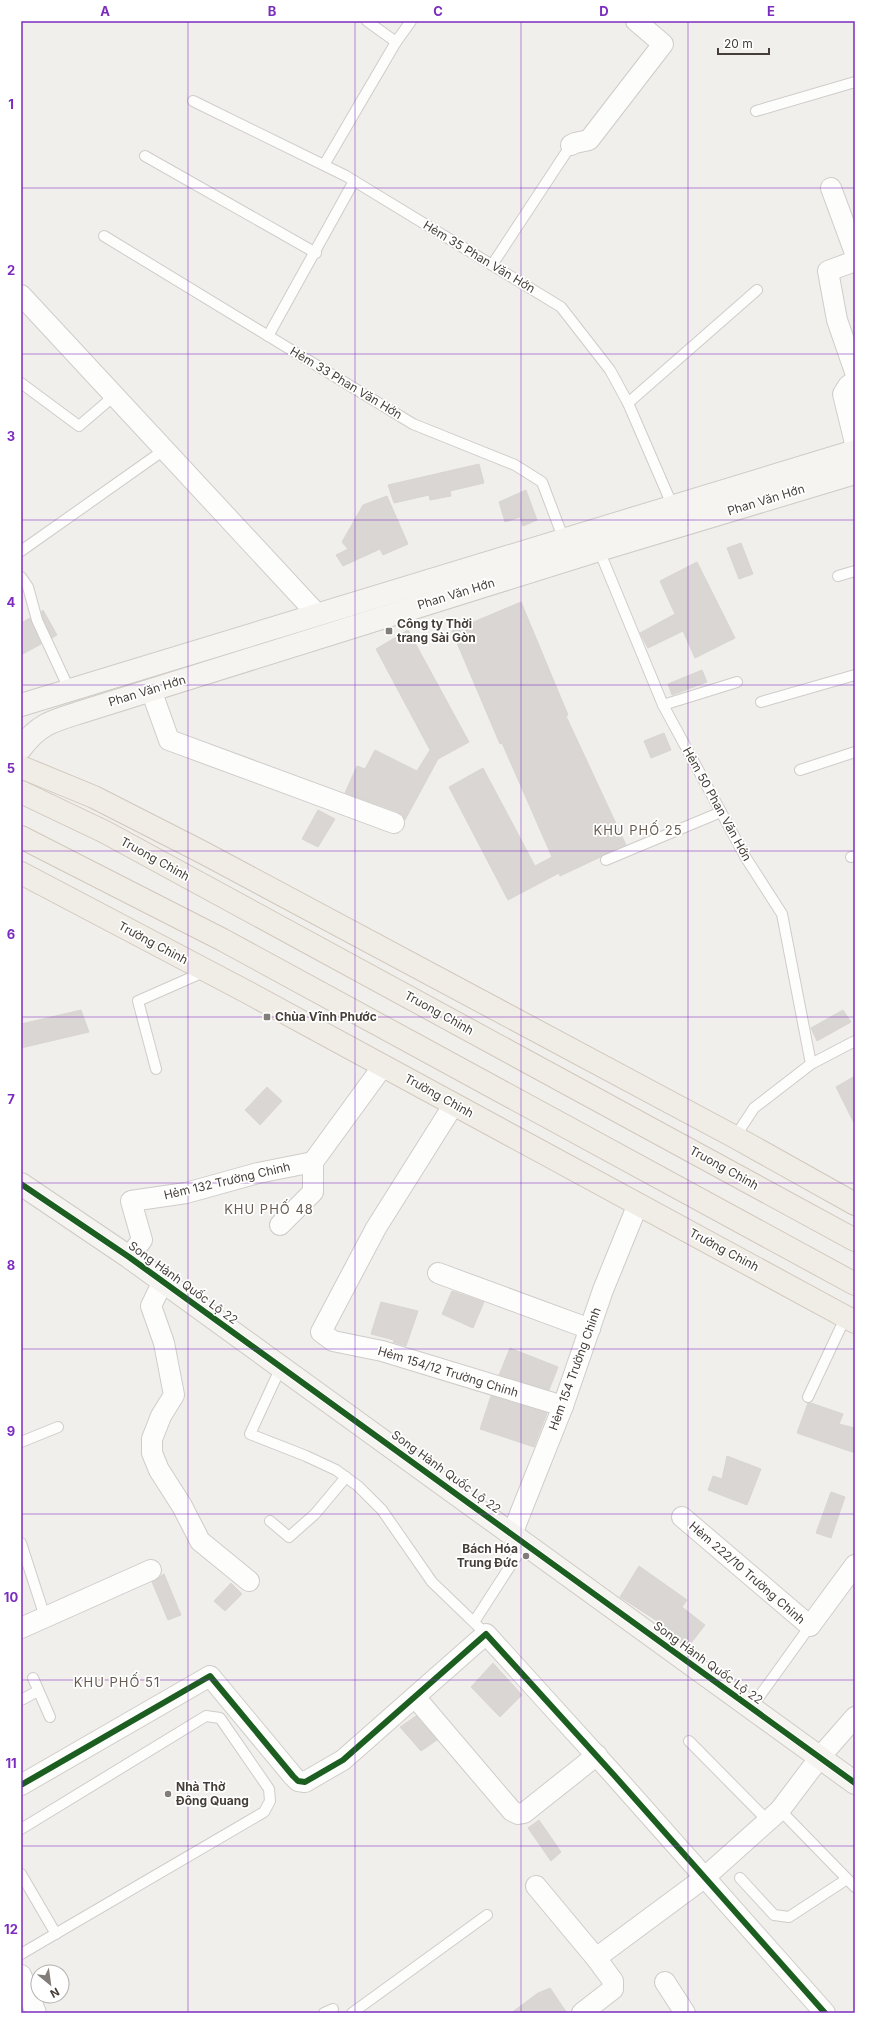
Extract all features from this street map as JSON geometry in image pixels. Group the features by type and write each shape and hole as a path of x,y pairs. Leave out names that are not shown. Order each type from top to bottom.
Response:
{"main road":[{"name":"Phan Văn Hớn","path":"21,748 32,734 47,723 151,690 467,580 564,540 855,451"},
{"name":"Phan Văn Hớn","path":"21,705 318,615 599,550 855,473"},
{"path":"21,767 94,797 202,852 736,1137 855,1204"},
{"name":"Truong Chinh","path":"21,792 105,832 855,1240"},
{"path":"21,837 223,940 855,1284"},
{"name":"Trường Chinh","path":"21,873 454,1104 850,1319"},
{"name":"Song Hành Quốc Lộ 22","path":"21,1184 163,1281 855,1783"}],"street":[{"path":"571,145 575,142 589,140 663,44 636,21"},
{"path":"831,188 855,253"},
{"path":"855,260 828,271 837,320 855,372"},
{"path":"21,295 318,615"},
{"path":"855,381 848,386 843,394 855,443"},
{"path":"151,690 169,740 394,823"},
{"path":"280,1225 313,1192 313,1162 383,1066"},
{"name":"Hẻm 154/12 Trường Chinh","path":"454,1104 376,1228 321,1332 333,1341 382,1351 563,1406"},
{"name":"Hẻm 132 Trường Chinh","path":"129,1257 142,1240 131,1201 186,1193 258,1173 313,1162"},
{"name":"Hẻm 154 Trường Chinh","path":"519,1539 603,1290 638,1204"},
{"path":"438,1273 590,1329"},
{"path":"163,1281 151,1306 164,1343 174,1395 161,1416 152,1439 152,1453 159,1470 182,1506 200,1541 249,1581"},
{"name":"Hẻm 222/10 Trường Chinh","path":"682,1517 810,1626 855,1565"},
{"path":"21,1628 151,1570"},
{"path":"21,1786 210,1676 298,1781 305,1782 343,1760 415,1697 480,1628 597,1755 704,1878 825,2013"},
{"path":"415,1697 512,1811 518,1814 524,1813 597,1755"},
{"path":"596,1958 704,1878 774,1816 820,1757 855,1717"},
{"path":"536,1886 596,1958 613,1981 613,1989 582,2013"},
{"path":"21,1976 36,2013"},
{"path":"665,1982 685,2013"}],"lane":[{"path":"367,21 396,42"},
{"path":"324,165 396,42 411,21"},
{"path":"756,111 855,82"},
{"name":"Hẻm 35 Phan Văn Hớn","path":"193,101 354,181 561,307 610,370 628,403 673,506"},
{"path":"492,265 571,145"},
{"path":"145,156 316,253"},
{"path":"268,336 316,253 354,181"},
{"name":"Hẻm 33 Phan Văn Hớn","path":"104,236 413,424 515,465 542,482 564,540"},
{"path":"628,403 757,290"},
{"path":"21,383 79,426 114,396"},
{"path":"21,551 164,450"},
{"name":"Hẻm 50 Phan Văn Hớn","path":"599,550 663,705 746,858 782,914 811,1064"},
{"path":"838,576 855,571"},
{"path":"21,577 28,587 37,620 70,691"},
{"path":"762,702 855,675"},
{"path":"663,705 737,682"},
{"path":"800,770 855,752"},
{"path":"606,860 721,812"},
{"path":"156,1069 138,1001 206,971"},
{"path":"736,1137 754,1108 811,1064 855,1041"},
{"path":"808,1397 850,1319"},
{"path":"281,1367 250,1434 306,1456 336,1470 358,1486 382,1510 432,1582 480,1628 519,1539"},
{"path":"21,1442 58,1427"},
{"path":"270,1521 289,1537 315,1514 346,1477"},
{"path":"21,1543 45,1617"},
{"path":"751,1708 810,1626"},
{"path":"33,1678 50,1717"},
{"path":"21,1700 38,1691"},
{"path":"21,1829 206,1716 220,1718 270,1789 270,1801 264,1812 21,1954"},
{"path":"689,1741 848,1879 855,1887"},
{"path":"21,1874 56,1934"},
{"path":"740,1878 774,1915 782,1917 789,1917 848,1879"},
{"path":"352,2013 487,1915"}],"building":[{"path":"479,464 484,483 450,491 451,496 430,500 429,495 394,503 388,485"},
{"path":"526,490 537,520 523,526 520,517 505,522 499,502"},
{"path":"387,496 408,544 383,555 380,549 343,566 336,555 348,549 342,542 363,505"},
{"path":"741,543 753,574 739,579 727,548"},
{"path":"697,562 735,638 695,658 683,631 648,648 640,633 675,614 660,581"},
{"path":"521,602 568,715 566,716 626,845 560,876 559,873 508,900 449,787 483,768 535,866 552,857 502,743 500,744 452,631"},
{"path":"43,610 57,635 52,638 41,612"},
{"path":"30,618 41,644 21,655 21,623"},
{"path":"408,630 469,742 438,759 405,820 398,812 345,793 357,766 365,769 375,750 417,771 430,750 376,649"},
{"path":"702,670 707,682 672,695 668,684"},
{"path":"664,733 671,750 651,758 644,741"},
{"path":"318,810 335,819 318,847 302,839"},
{"path":"81,1010 89,1032 21,1048 21,1024"},
{"path":"843,1010 851,1022 817,1041 811,1028"},
{"path":"855,1076 855,1125 836,1087"},
{"path":"267,1087 282,1101 260,1125 245,1110"},
{"path":"452,1291 484,1302 473,1328 442,1314"},
{"path":"381,1302 418,1311 406,1346 393,1342 394,1340 371,1334"},
{"path":"510,1348 558,1367 549,1390 499,1375"},
{"path":"491,1396 547,1413 534,1447 480,1429"},
{"path":"808,1403 843,1414 839,1424 855,1428 855,1453 797,1433"},
{"path":"727,1456 761,1469 747,1505 708,1490 713,1476 722,1479"},
{"path":"831,1492 845,1497 831,1538 816,1533"},
{"path":"639,1566 687,1600 682,1607 705,1625 688,1647 663,1628 665,1626 620,1597"},
{"path":"164,1574 181,1615 168,1620 152,1582"},
{"path":"231,1583 242,1594 225,1611 214,1601"},
{"path":"493,1663 522,1695 500,1717 471,1687"},
{"path":"416,1716 437,1740 421,1751 400,1727"},
{"path":"539,1820 561,1852 551,1861 528,1828"},
{"path":"550,1988 567,2013 511,2013 538,1993"}],"cycle path":[{"path":"21,1184 129,1257 855,1783"},
{"path":"21,1785 210,1676 293,1776 298,1781 305,1782 343,1760 486,1634 613,1774 825,2013"}],"place":[{"name":"Công ty Thời trang Sài Gòn","path":"389,631"},
{"name":"Chùa Vĩnh Phước","path":"267,1017"},
{"name":"Bách Hóa Trung Đức","path":"526,1556"},
{"name":"Nhà Thờ Đông Quang","path":"168,1794"}],"district":[{"name":"KHU PHỐ 25","path":"638,830"},
{"name":"KHU PHỐ 48","path":"269,1209"},
{"name":"KHU PHỐ 51","path":"117,1682"}]}
